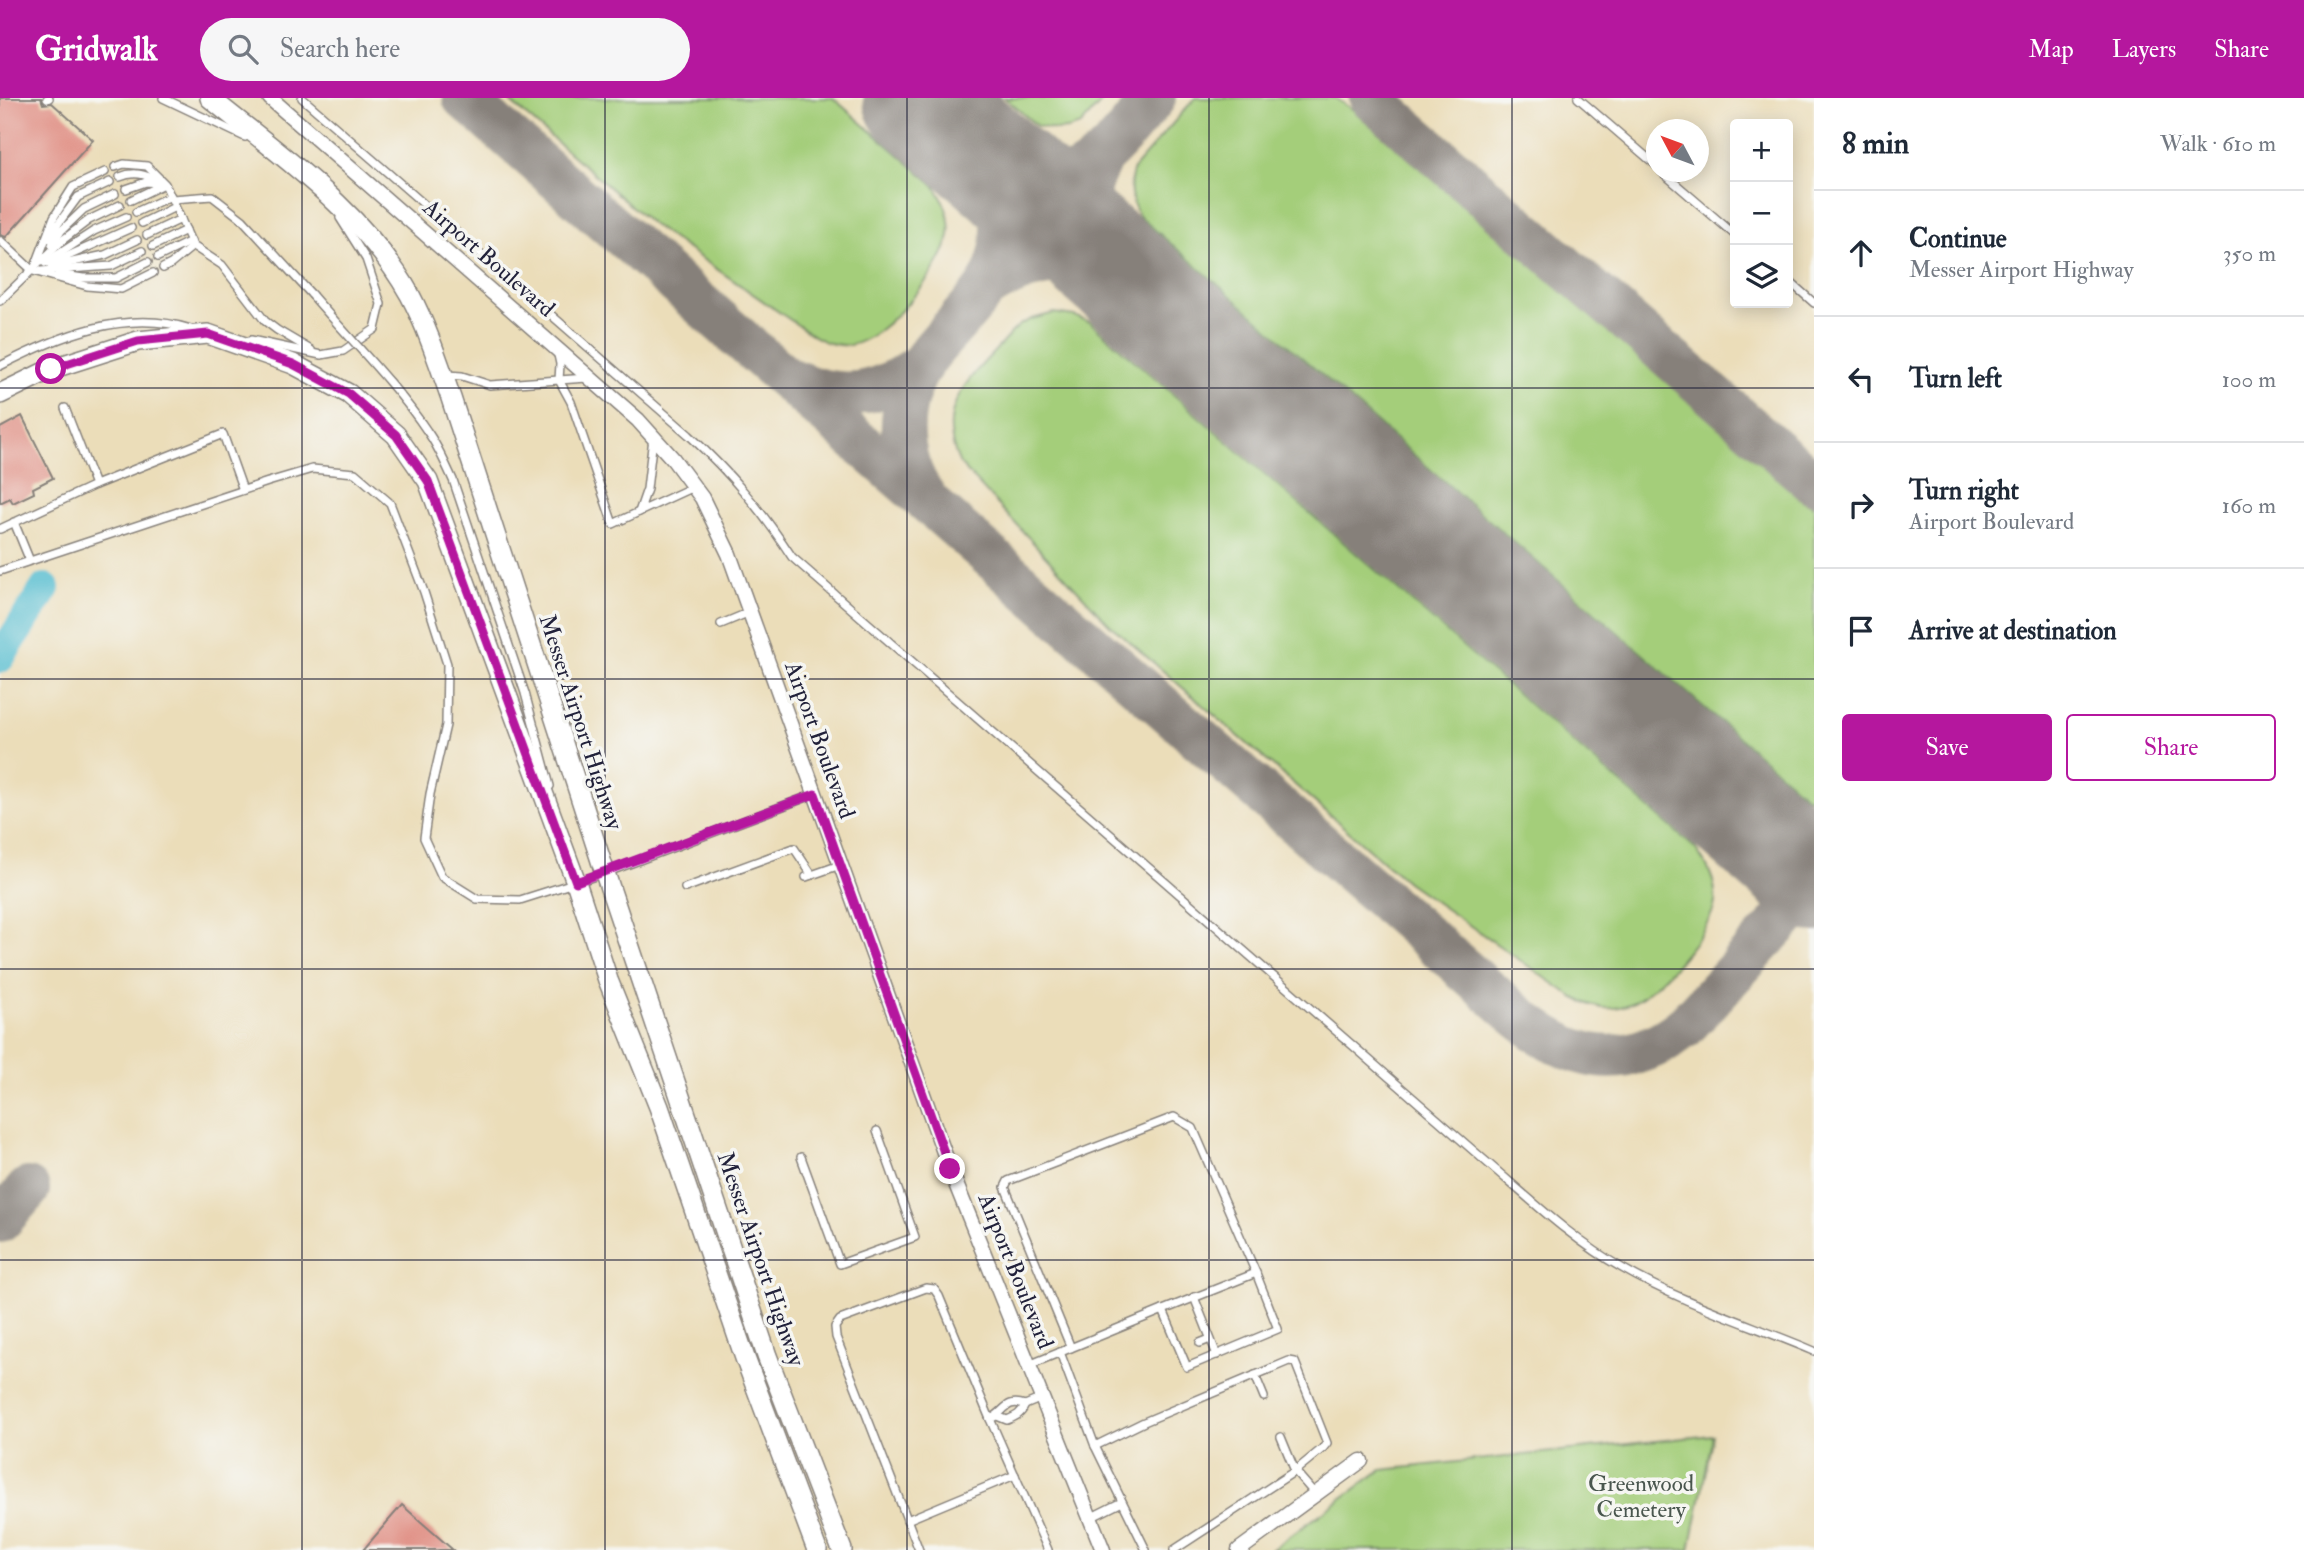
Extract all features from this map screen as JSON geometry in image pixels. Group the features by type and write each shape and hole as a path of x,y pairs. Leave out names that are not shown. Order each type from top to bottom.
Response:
{"main road":[{"name":"Messer Airport Highway","path":"210,98 326,194 386,258 410,295 443,374 605,873 767,1356 842,1550"},
{"name":"Messer Airport Highway","path":"0,394 51,369 138,341 208,334 293,364 349,394 396,435 428,481 576,882 608,980 659,1107 746,1358 817,1550"}],"street":[{"name":"Airport Boulevard","path":"270,98 591,377 653,437 702,498 729,554 950,1169 1103,1550"},
{"path":"1242,1549 1361,1461"}],"lane":[{"path":"163,98 232,129 293,166"},
{"path":"302,98 631,384 728,472 766,517 792,557 1483,1160 1589,1247 1622,1268 1652,1284 1814,1351"},
{"path":"1578,98 1646,157"},
{"path":"116,167 124,164 147,166 165,184 192,244 222,265 265,321 277,331 321,355"},
{"path":"33,271 54,217 74,187 105,172"},
{"path":"120,177 145,174 165,184"},
{"path":"33,271 58,224 78,197 110,182"},
{"path":"125,189 146,182 165,184"},
{"path":"1674,182 1730,231"},
{"path":"131,200 165,184"},
{"path":"33,271 61,231 83,209 115,194"},
{"path":"0,366 54,340 105,325 142,321 180,325 208,334 272,343 321,355 343,351 375,329 381,304 366,259 326,194"},
{"name":"Messer Airport Highway","path":"171,197 212,196 243,220 312,295 429,433 443,458 461,504 525,693 576,882"},
{"path":"136,212 171,197"},
{"path":"0,302 64,239 89,220 120,205"},
{"path":"142,223 175,207"},
{"path":"33,271 94,231 126,216"},
{"path":"148,235 181,219"},
{"path":"33,271 131,228"},
{"path":"153,246 186,230"},
{"path":"33,271 105,255 137,240"},
{"path":"1,242 33,271 87,286 121,289 153,273"},
{"path":"158,257 192,244"},
{"path":"163,268 192,244"},
{"path":"33,271 111,267 142,251"},
{"path":"33,271 83,278 116,278 148,262"},
{"path":"1793,284 1814,303"},
{"path":"556,347 560,363 559,380 571,402 612,524 694,487"},
{"path":"443,374 462,376 490,385 591,377"},
{"path":"65,408 95,485"},
{"path":"0,529 95,485 223,434 243,490"},
{"path":"639,512 647,489 653,437"},
{"path":"0,571 312,469 355,473 390,503 424,592 447,664 446,725 429,794 424,838 442,877 477,899 520,900 605,873 815,794"},
{"path":"14,522 30,561"},
{"path":"721,624 750,612"},
{"path":"685,888 794,848 809,876 841,865"},
{"path":"1071,1348 1005,1187 1008,1181 1017,1177 1174,1117 1193,1128 1278,1329 1187,1367 1163,1310"},
{"path":"801,1157 840,1264 915,1237 877,1131"},
{"path":"1029,1365 1256,1273"},
{"path":"919,1550 835,1337 835,1326 840,1320 926,1287 934,1289 939,1296 994,1417 1015,1475 1048,1550"},
{"path":"1194,1297 1217,1355"},
{"path":"1200,1343 1210,1339"},
{"path":"1060,1352 1095,1446 1146,1550"},
{"path":"1095,1446 1255,1375 1289,1361 1295,1362 1327,1443 1295,1471 1174,1550"},
{"path":"1255,1375 1264,1397"},
{"path":"994,1417 1002,1408 1016,1402 1025,1405 1042,1398"},
{"path":"994,1417 1007,1420 1021,1414 1025,1405"},
{"path":"1281,1437 1295,1471 1315,1494"},
{"path":"907,1520 1015,1475"},
{"path":"1090,1518 1122,1502"}],"green space":[{"path":"506,98 833,98 934,185 948,215 949,236 936,266 924,284 895,317 864,340 850,345 826,342 810,334 653,225"},
{"path":"1005,98 1105,98 1081,125 1056,130 1037,126"},
{"path":"1195,98 1335,98 1373,123 1814,507 1814,799 1807,797 1139,216 1131,193 1134,168"},
{"path":"1054,313 1090,322 1695,848 1713,880 1715,902 1712,913 1688,951 1656,985 1641,998 1623,1006 1604,1008 1588,1004 1573,997 1407,882 1109,624 960,464 952,443 951,424 961,391 984,362 1021,324"},
{"name":"Greenwood Cemetery","path":"1713,1435 1690,1550 1271,1550 1381,1470"}],"building":[{"path":"0,98 41,98 43,104 52,103 93,140 6,237 0,235"},
{"path":"22,416 53,478 33,488 34,493 13,503 10,498 0,503 0,428"},
{"path":"402,1505 453,1550 363,1550"}],"waterway":[{"path":"0,658 45,588"}],"taxiway":[{"path":"464,98 1513,1012 1555,1041 1576,1051 1597,1056 1639,1052 1661,1042 1684,1027 1814,886"},
{"path":"991,162 1025,179 1046,182 1065,178 1099,159 1154,98"},
{"path":"1371,98 1814,483"},
{"path":"924,496 908,464 904,447 907,396 922,364 992,278 1000,256 1002,213 996,184 985,156"},
{"path":"1098,165 1089,188 1087,210 1099,255"},
{"path":"994,279 1094,166"},
{"path":"994,284 1029,268 1062,264 1095,269 1130,283"},
{"path":"794,381 829,392 860,392 891,383 922,364"},
{"path":"0,1221 28,1189"}],"runway":[{"path":"918,98 1814,877"}],"route":[{"path":"51,369 138,341 208,334 293,364 349,394 396,435 428,481 576,882 815,794 950,1169"}]}
